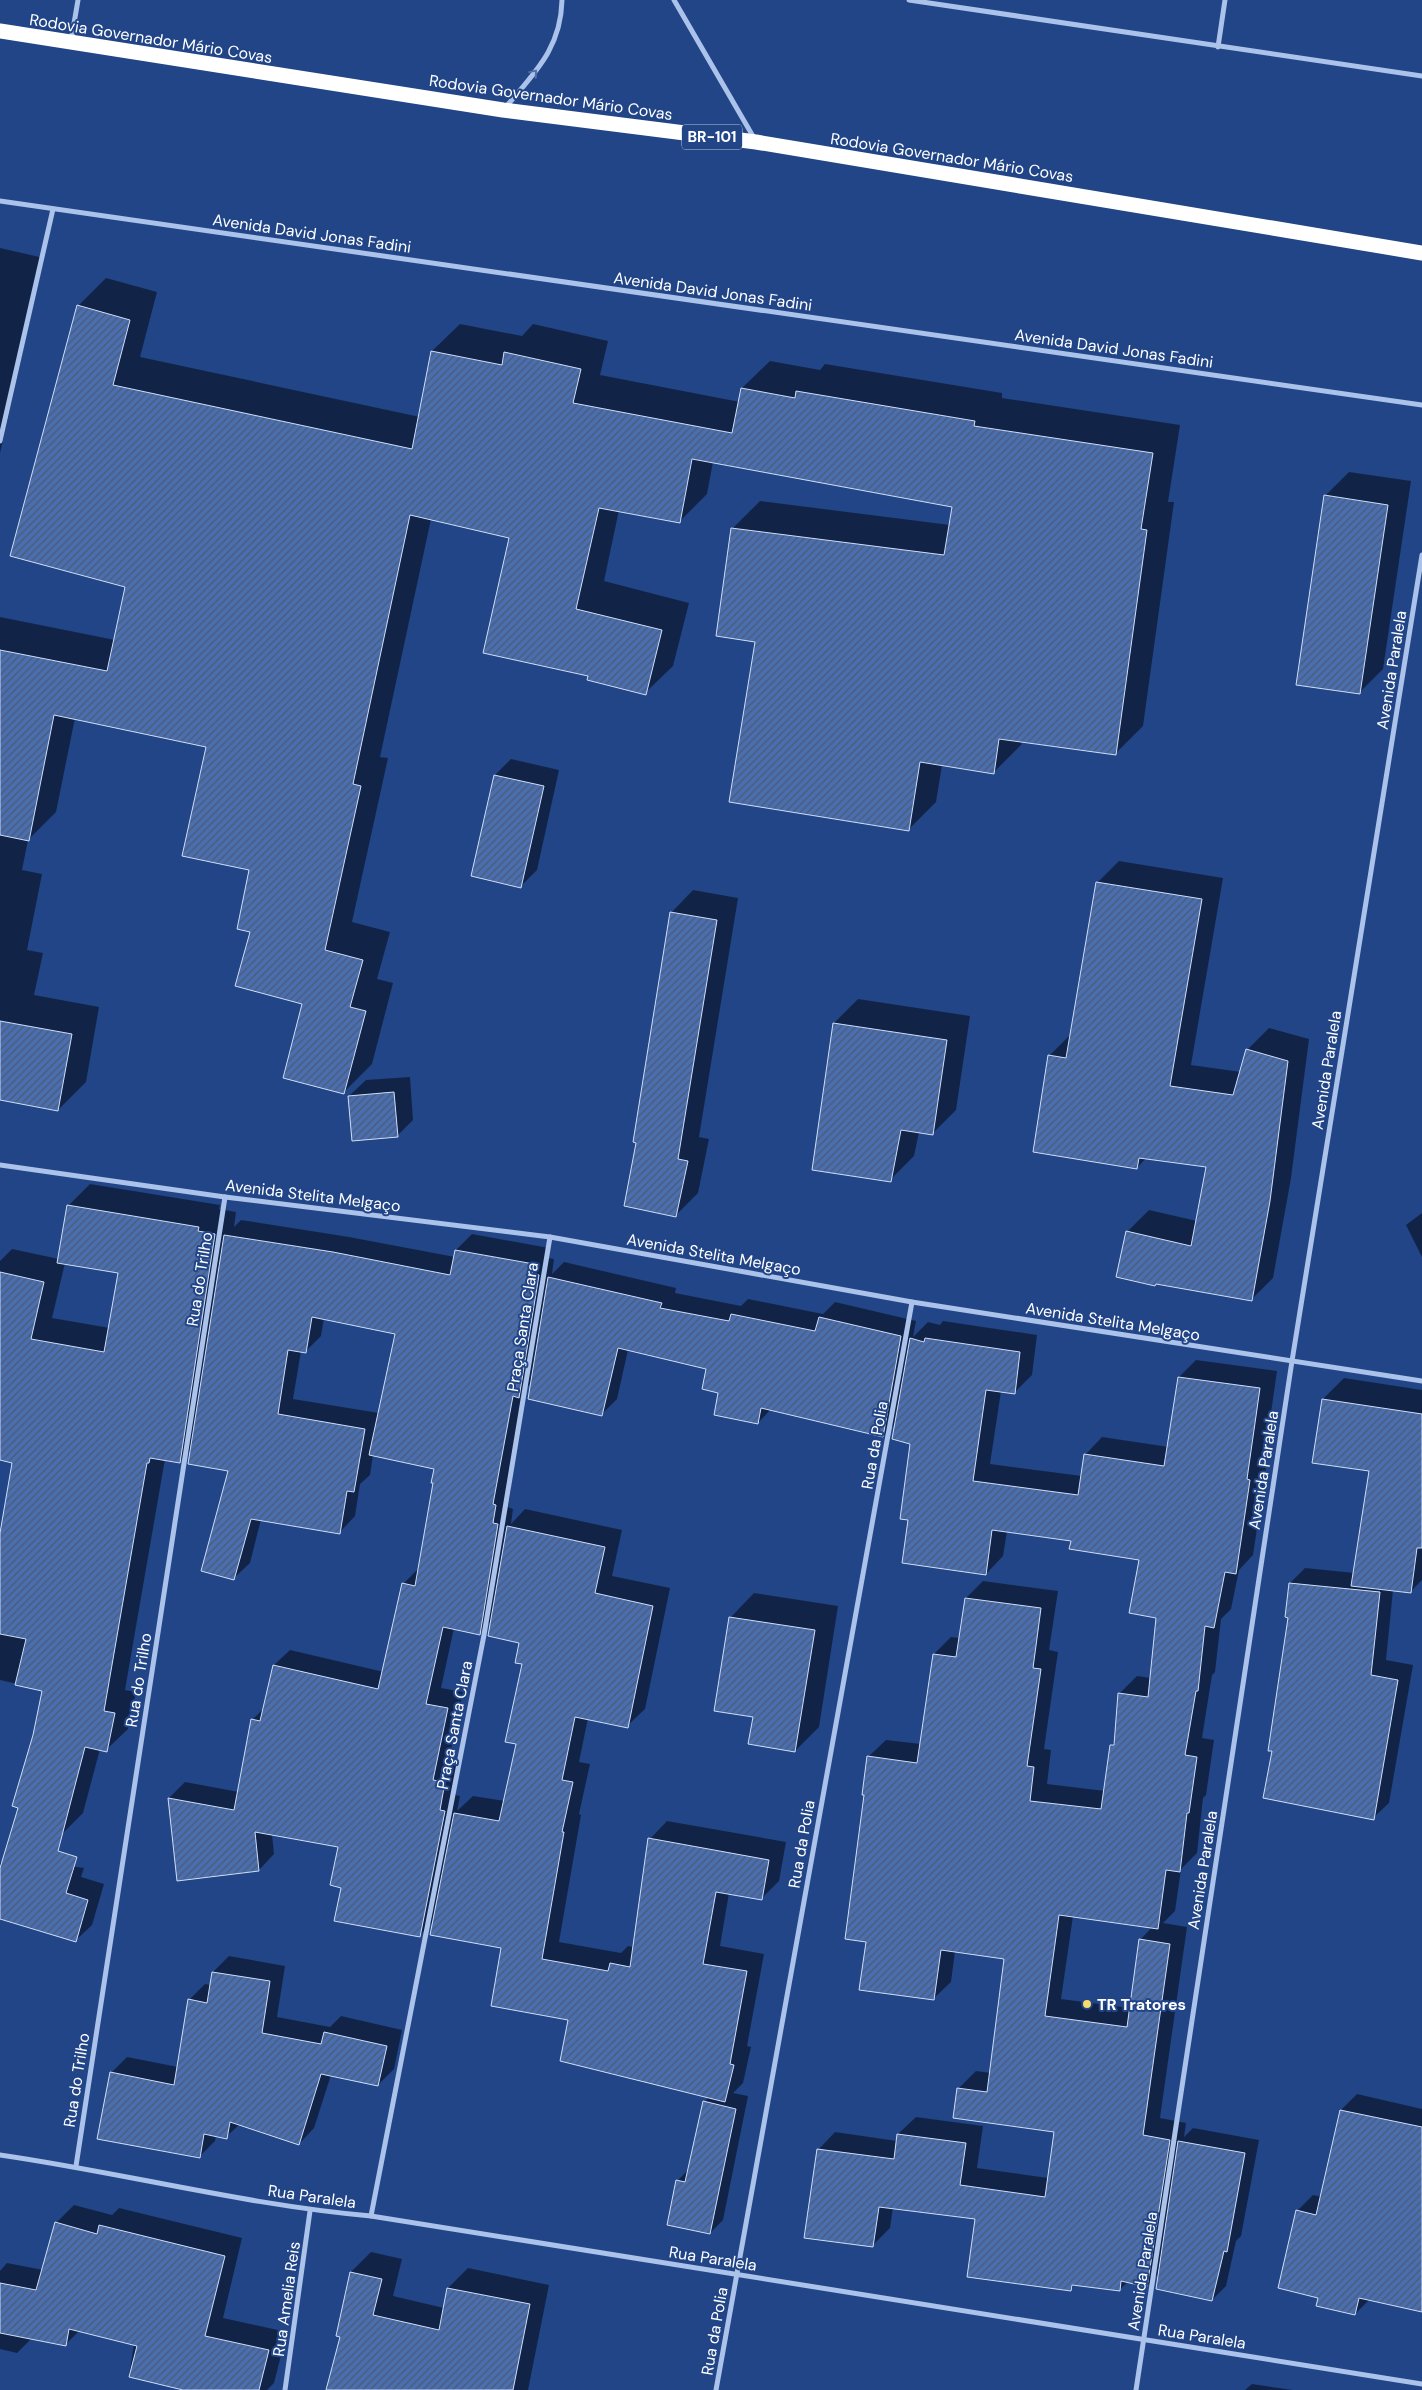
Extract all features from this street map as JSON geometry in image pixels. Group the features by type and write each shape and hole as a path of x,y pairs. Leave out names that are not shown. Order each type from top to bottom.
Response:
{"highway":[{"name":"Rodovia Governador Mário Covas","path":"0,32 503,110 756,142 1422,253"}],"street":[{"path":"70,44 78,0"},
{"path":"503,110 546,58 555,41 562,16 562,0"},
{"path":"674,0 756,142"},
{"path":"909,0 1422,76"},
{"path":"1218,47 1225,0"},
{"name":"Avenida David Jonas Fadini","path":"0,201 1422,405"},
{"path":"0,441 53,209"},
{"name":"Avenida Paralela","path":"1136,2390 1292,1361 1422,555"},
{"name":"Avenida Stelita Melgaço","path":"0,1165 225,1197 550,1237 912,1302 1422,1382"},
{"name":"Rua do Trilho","path":"76,2166 225,1197"},
{"name":"Praça Santa Clara","path":"371,2216 484,1635 550,1237"},
{"name":"Rua da Polia","path":"716,2390 912,1302"},
{"name":"Rua Paralela","path":"0,2155 76,2166 310,2211 371,2216 1422,2384"},
{"name":"Rua Amelia Reis","path":"285,2390 310,2211"}],"building":[{"path":"77,305 130,320 113,385 412,449 431,351 502,365 504,352 581,369 573,403 732,433 741,388 795,398 796,391 975,421 974,426 1153,453 1141,529 1147,530 1116,755 999,739 994,774 920,762 909,831 729,802 755,642 716,636 731,528 944,555 952,507 692,459 680,523 599,508 576,609 662,630 646,695 587,680 588,676 483,653 509,538 410,515 353,784 361,786 325,950 363,960 350,1007 366,1011 344,1094 283,1078 302,1004 235,986 250,932 237,929 249,870 182,856 206,747 54,715 29,841 0,835 0,650 107,671 125,587 10,556"},
{"path":"1324,495 1388,505 1360,694 1296,685"},
{"path":"494,775 544,786 521,888 471,876"},
{"path":"1096,882 1202,899 1170,1086 1233,1095 1246,1049 1288,1061 1270,1201 1252,1301 1156,1284 1155,1286 1116,1277 1126,1231 1191,1246 1206,1167 1139,1158 1137,1169 1033,1152 1048,1055 1066,1058"},
{"path":"670,912 717,920 678,1159 688,1161 676,1217 624,1206 636,1143 633,1142"},
{"path":"0,1021 72,1034 58,1111 0,1100"},
{"path":"833,1023 947,1040 933,1135 901,1130 891,1182 812,1170"},
{"path":"394,1092 398,1137 352,1141 348,1096"},
{"path":"67,1205 199,1227 198,1231 215,1234 180,1463 150,1458 149,1463 147,1463 104,1711 115,1713 107,1752 85,1747 58,1851 77,1857 66,1893 88,1900 76,1942 0,1919 0,1868 18,1808 12,1806 33,1735 42,1691 15,1685 26,1639 0,1634 0,1533 12,1463 0,1460 0,1272 44,1282 31,1339 104,1352 118,1273 57,1263"},
{"path":"224,1235 333,1252 450,1275 455,1250 534,1264 532,1273 539,1275 519,1398 513,1396 493,1504 496,1505 493,1523 498,1524 480,1635 443,1627 426,1704 448,1708 433,1780 445,1782 440,1810 445,1811 420,1937 334,1921 341,1888 330,1885 338,1847 255,1832 259,1871 177,1881 168,1798 234,1810 251,1719 260,1721 273,1665 378,1689 402,1583 415,1586 433,1483 431,1483 434,1469 369,1455 395,1334 312,1317 306,1353 288,1350 278,1414 365,1429 354,1492 347,1491 340,1534 251,1519 234,1580 201,1571 228,1471 188,1464"},
{"path":"548,1277 662,1303 660,1308 729,1321 731,1314 815,1331 819,1317 901,1336 883,1437 761,1408 758,1424 714,1415 718,1393 702,1389 706,1369 618,1348 602,1416 528,1399"},
{"path":"910,1338 924,1342 925,1338 1020,1352 1015,1394 986,1390 973,1481 1078,1495 1084,1454 1164,1466 1178,1377 1260,1388 1247,1479 1250,1480 1236,1574 1225,1572 1214,1628 1205,1626 1198,1691 1196,1691 1185,1755 1197,1757 1189,1813 1187,1813 1180,1872 1166,1870 1158,1929 1059,1915 1045,2016 1127,2027 1139,1939 1170,1944 1143,2135 1170,2140 1147,2287 1121,2281 1120,2291 1072,2285 1071,2291 967,2277 975,2219 879,2207 873,2247 804,2238 817,2149 894,2159 897,2134 966,2143 960,2185 1045,2197 1054,2132 953,2118 957,2088 987,2092 1004,1959 941,1950 934,2000 859,1990 866,1942 845,1939 864,1795 862,1795 867,1756 917,1763 933,1654 956,1657 965,1598 1041,1608 1033,1668 1041,1669 1027,1766 1034,1767 1030,1801 1101,1809 1110,1745 1114,1745 1118,1693 1148,1697 1156,1618 1129,1613 1139,1560 1069,1549 1071,1541 992,1530 986,1575 902,1563 908,1520 900,1519 910,1444 892,1439"},
{"path":"1322,1399 1422,1414 1422,1548 1417,1548 1411,1593 1351,1586 1369,1471 1312,1463"},
{"path":"507,1526 605,1547 595,1593 653,1606 628,1728 575,1717 562,1780 573,1782 562,1832 564,1832 542,1959 608,1971 610,1963 630,1967 648,1838 769,1860 762,1900 716,1892 703,1964 747,1971 730,2064 734,2065 725,2102 560,2061 568,2020 491,2006 501,1948 430,1935 454,1813 499,1821 516,1744 505,1742 522,1664 515,1663 519,1643 488,1636"},
{"path":"1289,1583 1380,1592 1371,1675 1398,1680 1374,1820 1263,1798 1272,1751 1268,1751 1288,1618 1285,1617"},
{"path":"729,1617 815,1630 795,1752 748,1744 753,1717 714,1711"},
{"path":"212,1972 270,1981 262,2033 321,2044 324,2032 387,2046 378,2086 321,2074 299,2145 230,2122 227,2139 204,2134 200,2158 97,2139 110,2072 174,2085 188,1999 207,2003"},
{"path":"703,2101 736,2109 710,2234 667,2225 676,2180 685,2182"},
{"path":"1340,2110 1422,2127 1422,2312 1359,2298 1355,2315 1316,2306 1318,2298 1278,2288 1296,2210 1316,2215"},
{"path":"1178,2141 1245,2153 1227,2252 1224,2251 1212,2301 1156,2289"},
{"path":"55,2222 97,2234 99,2225 225,2256 205,2336 269,2350 259,2390 183,2390 129,2377 137,2346 69,2329 66,2346 0,2333 0,2283 36,2290"},
{"path":"350,2272 382,2279 373,2315 439,2330 447,2288 530,2304 513,2390 326,2390 340,2337 336,2336"}],"place":[{"name":"TR Tratores","path":"1087,2004"}]}
